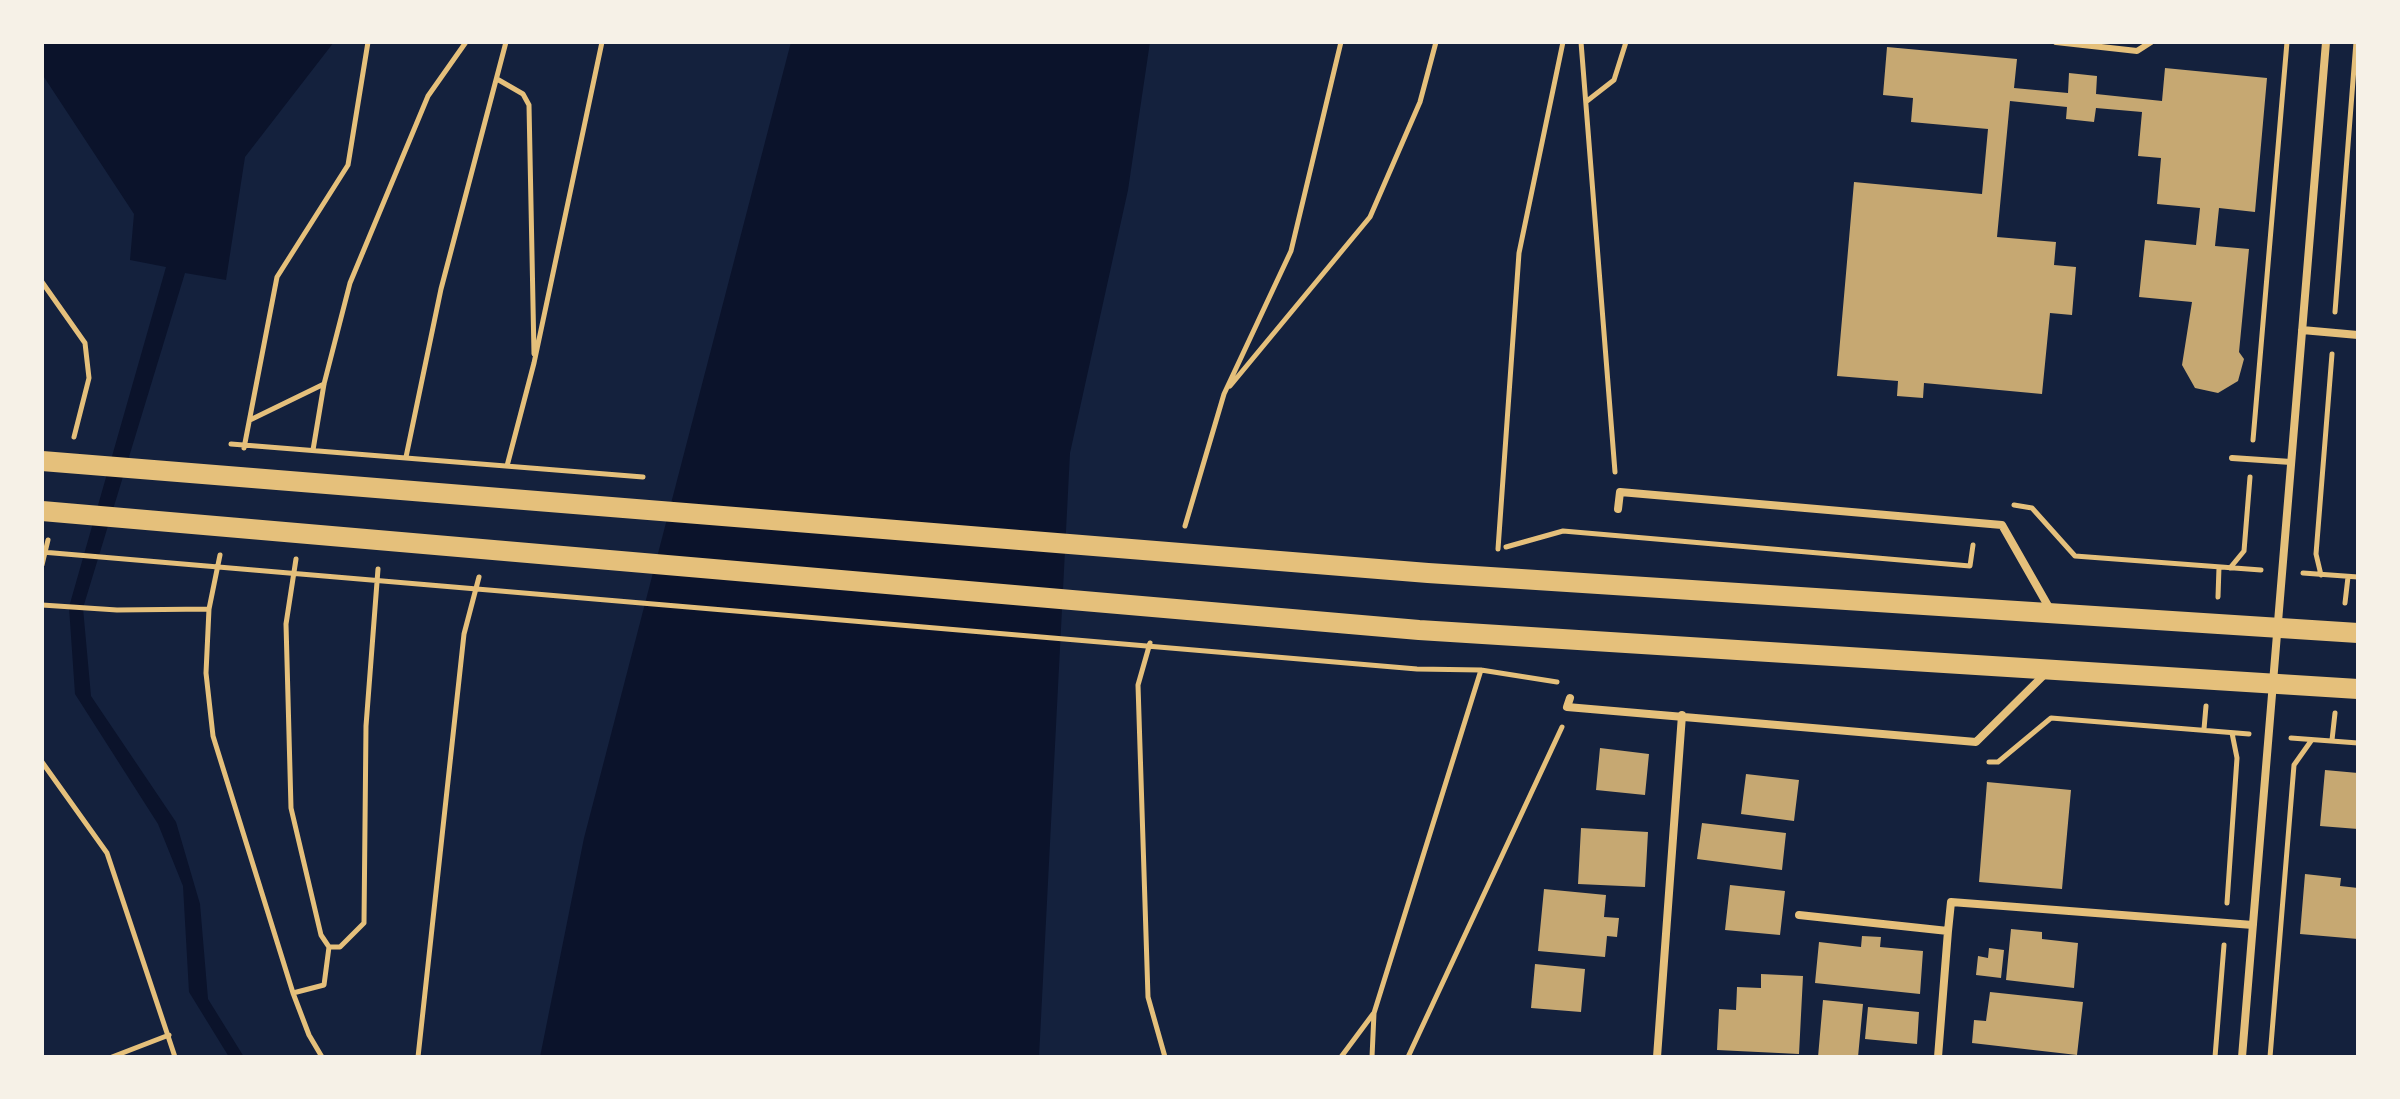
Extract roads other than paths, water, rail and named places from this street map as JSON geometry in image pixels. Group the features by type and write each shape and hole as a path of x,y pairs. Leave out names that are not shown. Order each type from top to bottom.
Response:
{"main road":[{"path":"42,461 402,493 1428,573 2358,633"},
{"path":"42,511 1419,630 2358,689"}],"street":[{"path":"2242,1057 2326,42"},
{"path":"2302,330 2358,335"},
{"path":"1618,509 1620,492 2002,525 2052,613"},
{"path":"1568,702 1976,742 2051,668"},
{"path":"1657,1057 1682,715"},
{"path":"1938,1057 1951,902 2253,925"},
{"path":"1799,915 1948,931"}],"lane":[{"path":"2056,42 2137,51 2151,42"},
{"path":"2232,458 2291,462"}],"water":[{"path":"42,42 334,42 245,157 226,280 185,273 83,608 91,696 176,822 200,904 208,999 244,1057 229,1057 189,992 183,886 158,824 75,694 69,607 166,267 130,260 134,214 42,74"},
{"path":"791,42 1150,42 1128,190 1070,453 1039,1057 540,1057 584,838"}]}
